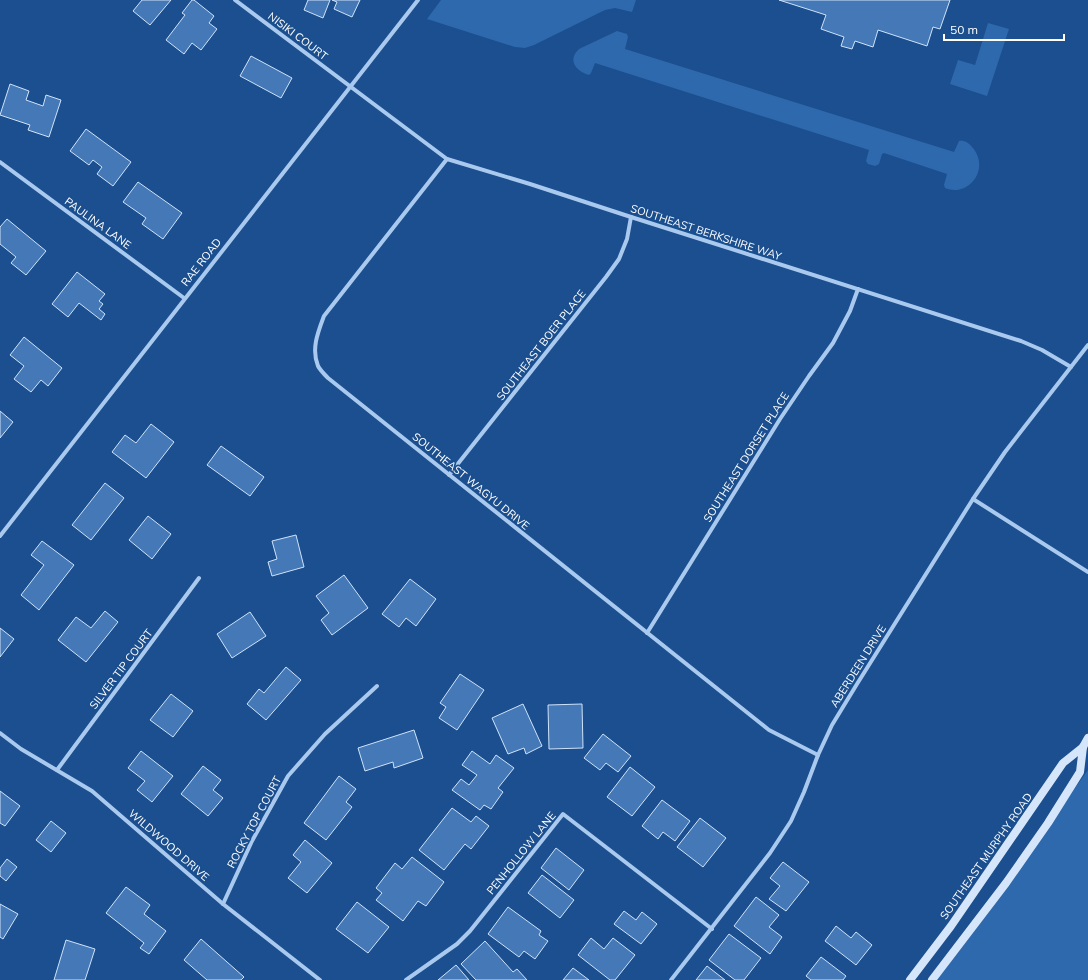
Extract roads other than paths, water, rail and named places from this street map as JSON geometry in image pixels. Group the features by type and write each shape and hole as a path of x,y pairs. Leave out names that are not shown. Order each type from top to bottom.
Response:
{"main road":[{"name":"SOUTHEAST MURPHY ROAD","path":"932,980 1006,883 1048,824 1080,772 1083,747 1088,738"},
{"name":"SOUTHEAST MURPHY ROAD","path":"910,980 951,926 1063,763 1083,747"}],"street":[{"name":"NISIKI COURT","path":"235,0 351,87"},
{"name":"RAE ROAD","path":"0,536 184,298 418,0"},
{"name":"SOUTHEAST BERKSHIRE WAY","path":"351,87 447,159 530,184 1022,341 1042,350 1071,367"},
{"name":"SOUTHEAST WAGYU DRIVE","path":"447,159 324,316 317,333 315,350 318,366 328,378 769,730 818,755"},
{"name":"PAULINA LANE","path":"0,162 184,298"},
{"name":"SOUTHEAST BOER PLACE","path":"449,475 619,259 626,239 631,217"},
{"name":"SOUTHEAST DORSET PLACE","path":"647,633 780,418 833,343 850,311 858,289"},
{"name":"ABERDEEN DRIVE","path":"672,980 770,853 791,821 832,725 850,696 973,499 1005,452 1088,345"},
{"path":"973,499 1088,572"},
{"name":"SILVER TIP COURT","path":"57,770 199,578"},
{"name":"ROCKY TOP COURT","path":"223,904 252,840 288,776 325,734 377,686"},
{"name":"WILDWOOD DRIVE","path":"0,733 21,749 92,791 223,904 320,980"},
{"name":"PENHOLLOW LANE","path":"406,980 457,944 470,931 564,814 712,929"}]}
